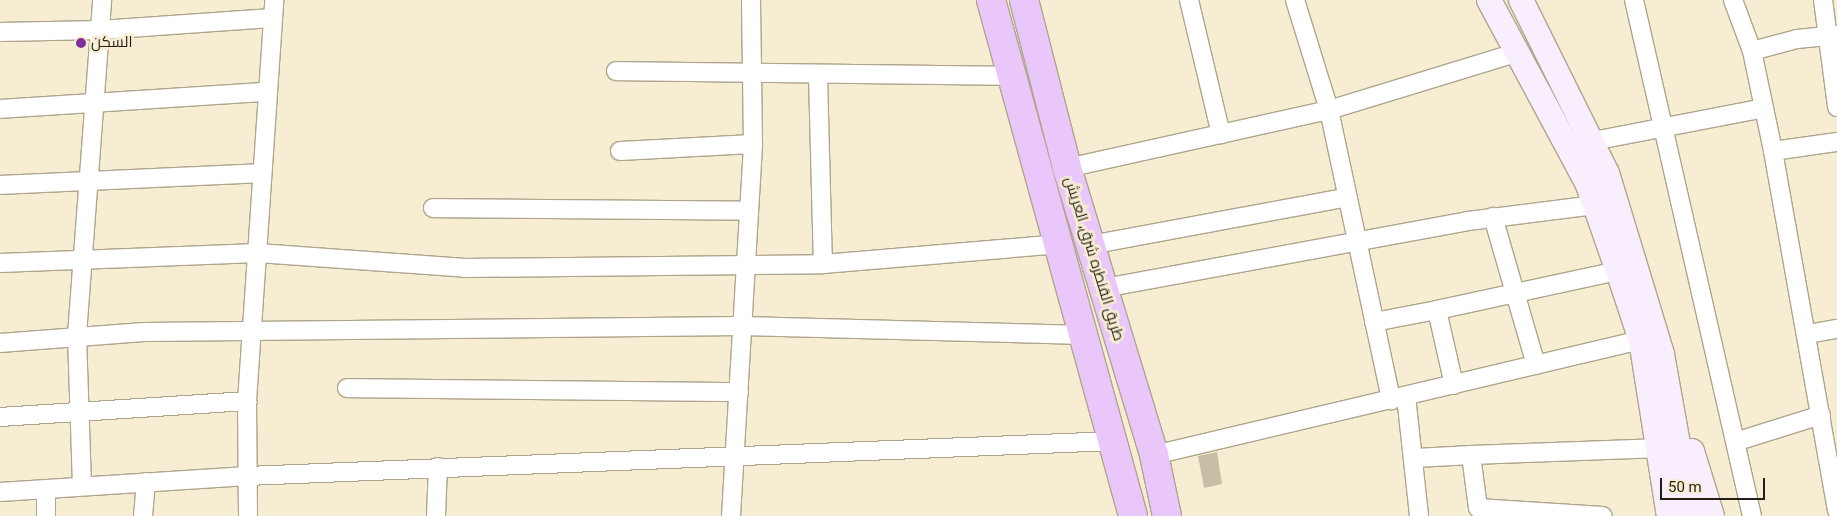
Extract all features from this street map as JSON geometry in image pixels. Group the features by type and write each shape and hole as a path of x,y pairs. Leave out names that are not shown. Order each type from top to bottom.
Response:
{"highway":[{"name":"طريق القنطره شرق, العريش","path":"991,0 1134,516"},
{"name":"طريق القنطره شرق, العريش","path":"1024,0 1067,168 1154,455 1168,516"}],"main road":[{"path":"1489,0 1595,204 1641,340 1669,516"},
{"path":"1521,0 1607,173 1712,516"},
{"path":"1662,354 1691,516"}],"street":[{"path":"82,486 77,411 77,335 102,0"},
{"path":"248,516 247,401 254,330 265,92 274,0"},
{"path":"731,516 737,454 742,326 753,144 751,0"},
{"path":"1189,0 1221,134"},
{"path":"1295,0 1329,110 1374,322 1416,458 1419,516"},
{"path":"1634,0 1738,441 1752,516"},
{"path":"1733,0 1752,51 1764,108 1808,334 1827,419 1837,510"},
{"path":"1823,0 1831,35 1837,107"},
{"path":"0,32 100,30 272,18"},
{"path":"1752,51 1831,35"},
{"path":"1067,168 1329,110 1516,53"},
{"path":"616,71 753,72 818,76 1013,76"},
{"path":"818,76 823,264"},
{"path":"0,109 94,106 265,92"},
{"path":"1593,142 1663,126 1764,108"},
{"path":"1772,151 1837,142"},
{"path":"620,151 753,144"},
{"path":"0,185 87,184 261,173"},
{"path":"1090,245 1348,197"},
{"path":"1104,288 1494,217 1595,204"},
{"path":"433,208 748,212"},
{"path":"1494,217 1536,365"},
{"path":"0,264 82,257 258,253 465,268 823,264 1060,244"},
{"path":"1374,322 1516,294 1618,271"},
{"path":"1437,310 1454,385"},
{"path":"0,342 77,335 254,330 742,326 1084,335"},
{"path":"1808,334 1837,329"},
{"path":"1154,455 1641,340"},
{"path":"347,388 739,392"},
{"path":"0,417 247,401"},
{"path":"1738,441 1827,419"},
{"path":"0,492 247,476 438,467 737,454 1115,442"},
{"path":"1416,458 1658,448"},
{"path":"1471,455 1479,512 1603,516"},
{"path":"436,516 438,467"},
{"path":"143,516 146,482"},
{"path":"46,490 46,516"}],"building":[{"path":"1217,452 1222,484 1204,488 1198,456"}],"place":[{"name":"السكن","path":"81,43"}]}
